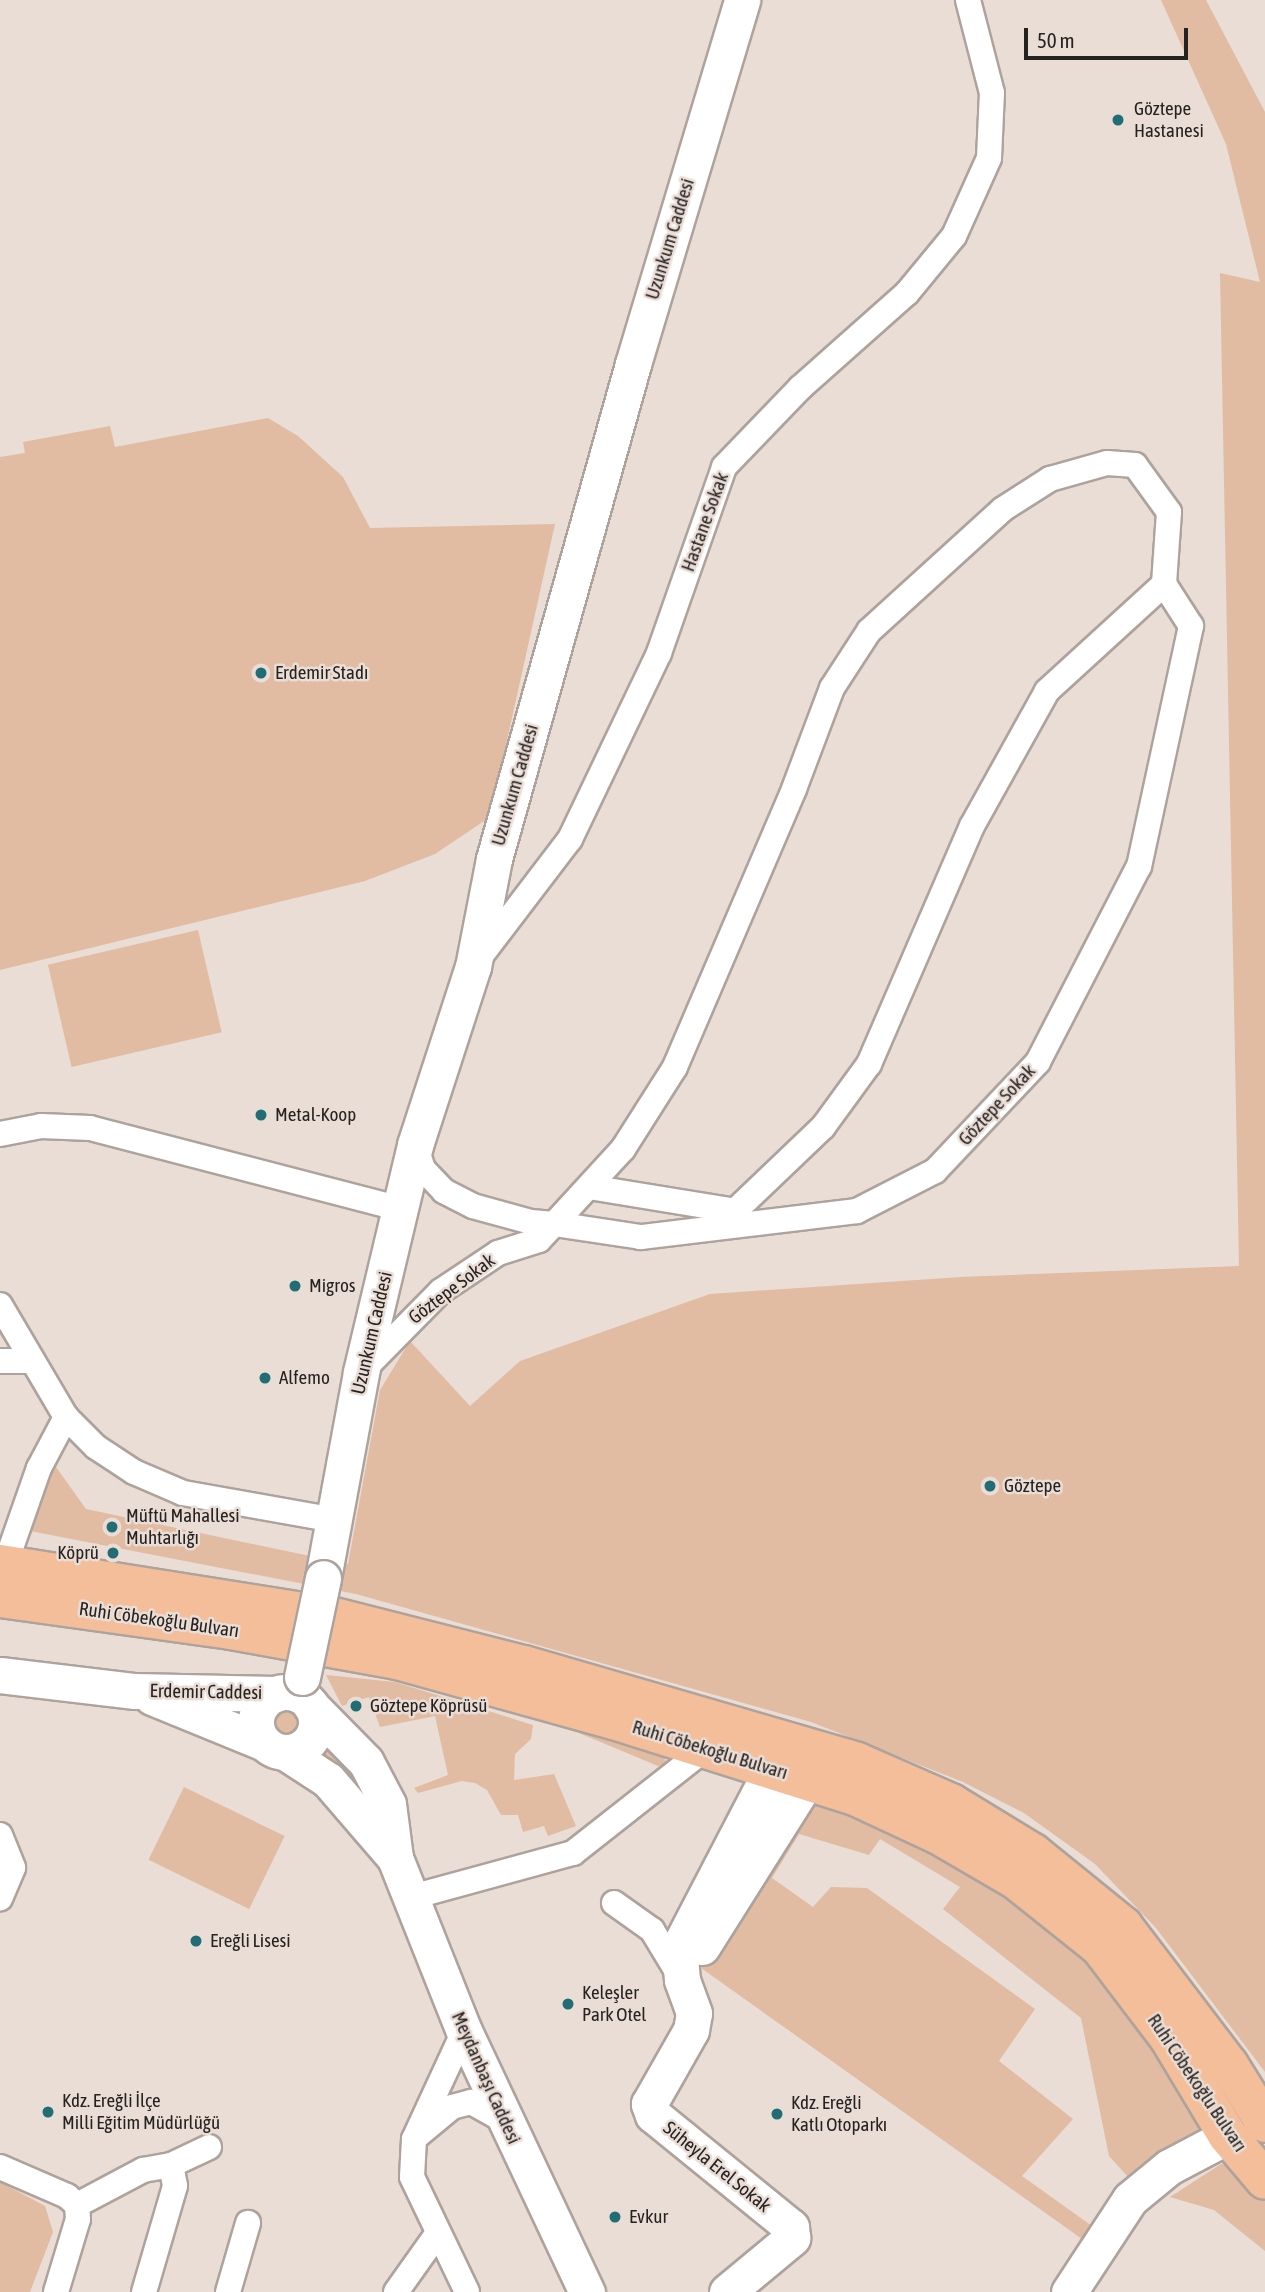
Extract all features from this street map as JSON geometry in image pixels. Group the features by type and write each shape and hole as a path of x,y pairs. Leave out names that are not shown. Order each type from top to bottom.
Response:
{"main road":[{"name":"Uzunkum Caddesi","path":"297,1693 323,1578 361,1372 415,1145 473,967 494,859 633,363 743,0"},
{"name":"Ruhi Cöbekoğlu Bulvarı","path":"2,1576 231,1630 397,1660 705,1749 855,1796 972,1854 1016,1880 1100,1947 1169,2038 1228,2136 1265,2180"},
{"name":"Ruhi Cöbekoğlu Bulvarı","path":"2,1576 342,1619 524,1665 857,1762 951,1803 1033,1853 1123,1926 1229,2065 1264,2122"},
{"name":"Erdemir Caddesi","path":"0,1675 135,1691 297,1693"},
{"name":"Erdemir Caddesi","path":"135,1691 274,1748"},
{"path":"297,1693 314,1733 302,1747 274,1748 258,1735 257,1715 297,1693"},
{"name":"Meydanbaşı Caddesi","path":"297,1693 372,1773 388,1804 395,1858 464,2031 587,2292"},
{"name":"Meydanbaşı Caddesi","path":"274,1748 328,1780 395,1858"},
{"name":"Süheyla Erel Sokak","path":"727,2292 793,2232 649,2110 652,2097 691,2030 694,2013 682,1980 679,1947 789,1775"},
{"path":"1069,2292 1143,2186 1228,2136 1264,2122"}],"street":[{"name":"Hastane Sokak","path":"473,967 569,839 659,653 724,467 800,388 907,293 954,236 989,158 992,93 968,0"},
{"path":"554,1224 623,1149 675,1067 794,789 832,688 869,631 1003,509 1050,480 1107,463 1135,465 1169,512 1164,584 1047,691 972,827 869,1064 823,1127 735,1211 589,1187"},
{"name":"Göztepe Sokak","path":"415,1145 423,1169 444,1191 473,1206 554,1224 641,1237 857,1211 935,1171 1038,1062 1139,866 1191,626 1164,584"},
{"path":"0,1134 41,1126 90,1128 401,1209"},
{"name":"Göztepe Sokak","path":"361,1372 442,1292 498,1253 539,1240 554,1224"},
{"path":"0,1305 66,1417 96,1447 134,1472 183,1493 334,1520"},
{"path":"0,1361 31,1361"},
{"path":"2,1576 39,1468 66,1417"},
{"path":"412,1897 573,1853 705,1749"},
{"path":"0,1835 13,1868 0,1898"},
{"path":"614,1903 652,1930 682,1980"},
{"path":"464,2031 414,2139 412,2176 467,2292"},
{"path":"414,2139 452,2107 471,2102 505,2121"},
{"path":"77,2205 143,2170 171,2165 209,2147"},
{"path":"144,2292 175,2186 171,2165"},
{"path":"0,2167 67,2196 77,2205 78,2219 56,2292"},
{"path":"229,2292 248,2223"},
{"path":"396,2292 438,2233"}],"shaded area":[{"path":"1161,0 1206,0 1265,112 1265,2072 1156,1928 1095,1864 1024,1813 963,1782 811,1722 356,1594 30,1531 51,1460 86,1509 348,1564 380,1390 410,1341 470,1406 520,1361 710,1294 961,1277 1239,1266 1220,273 1260,282 1226,144"},
{"name":"Erdemir Stadı","path":"268,418 298,436 343,477 370,528 555,524 490,817 435,854 365,881 0,970 0,457 25,453 23,442 110,426 115,447"},
{"path":"198,930 222,1032 72,1067 48,965"},
{"path":"326,1675 395,1682 533,1725 531,1739 515,1754 514,1780 554,1774 576,1826 548,1836 544,1826 523,1832 518,1815 501,1815 487,1790 475,1783 462,1781 418,1793 414,1788 448,1775 435,1716 380,1727 369,1697 342,1706"},
{"path":"286,1710 295,1713 298,1722 295,1731 286,1734 277,1731 274,1722 277,1713"},
{"path":"567,1728 660,1751 667,1763 658,1766"},
{"path":"324,1731 345,1753 382,1832 310,1754"},
{"path":"184,1787 285,1836 249,1909 148,1860"},
{"path":"805,1798 968,1868 1085,1962 1153,2041 1211,2129 1129,2178 1109,2156 1081,2018 943,1909 960,1887 880,1839 869,1855 799,1834 772,1878 813,1907 831,1887 867,1888 1035,2009 999,2061 1073,2119 1022,2176 1092,2226 1082,2239 701,1968"},
{"path":"1221,2164 1247,2169 1265,2191 1265,2251 1214,2210 1170,2197"},
{"path":"0,2182 45,2206 53,2232 30,2292 0,2292"}],"place":[{"name":"Göztepe Hastanesi","path":"1118,120"},
{"name":"Erdemir Stadı","path":"261,673"},
{"name":"Metal-Koop","path":"261,1115"},
{"name":"Migros","path":"295,1286"},
{"name":"Alfemo","path":"265,1378"},
{"name":"Göztepe","path":"990,1486"},
{"name":"Müftü Mahallesi Muhtarlığı","path":"112,1527"},
{"name":"Köprü","path":"113,1553"},
{"name":"Göztepe Köprüsü","path":"356,1706"},
{"name":"Ereğli Lisesi","path":"196,1941"},
{"name":"Keleşler Park Otel","path":"568,2004"},
{"name":"Kdz. Ereğli İlçe Milli Eğitim Müdürlüğü","path":"48,2112"},
{"name":"Kdz. Ereğli Katlı Otoparkı","path":"777,2114"},
{"name":"Evkur","path":"615,2217"}]}
